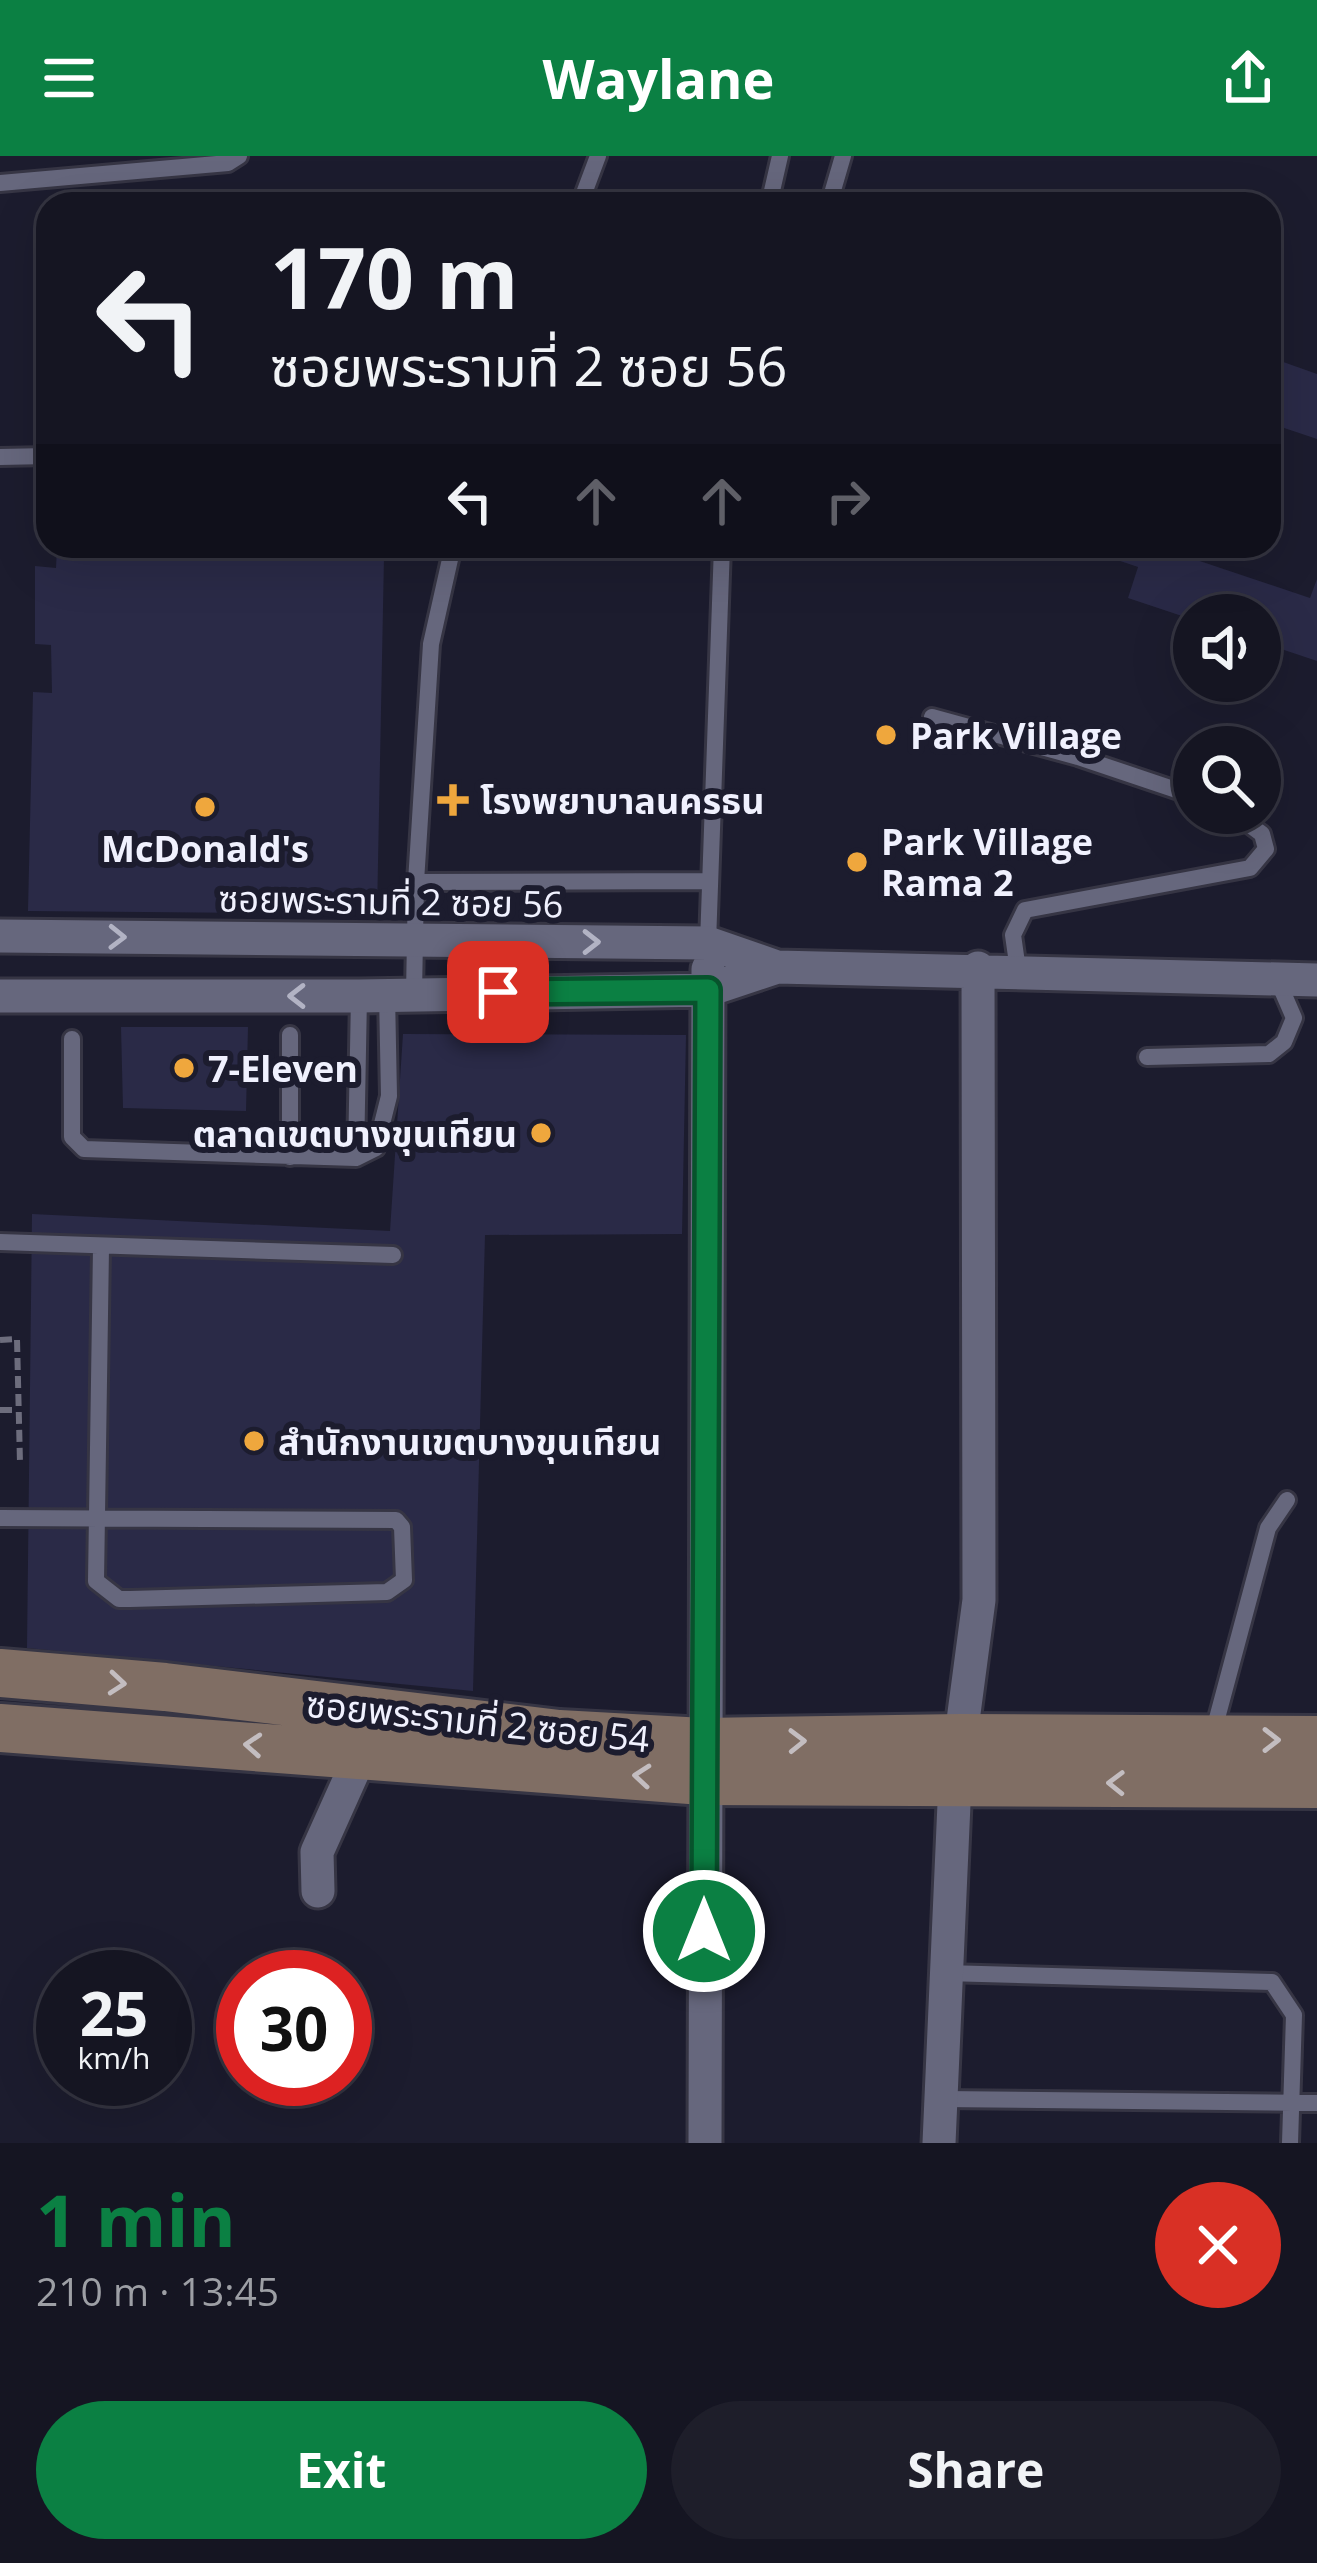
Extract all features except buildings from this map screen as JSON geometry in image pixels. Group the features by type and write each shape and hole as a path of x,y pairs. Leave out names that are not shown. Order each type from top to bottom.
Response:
{"street":[{"name":"ซอยพระรามที่ 2 ซอย 56","path":"0,936 707,943 777,967 978,968 1317,980"},
{"path":"705,2143 707,943"},
{"name":"ซอยพระรามที่ 2 ซอย 56","path":"0,996 708,990 777,967"},
{"path":"939,2143 958,1759 979,1600 978,968"},
{"name":"ซอยพระรามที่ 2 ซอย 54","path":"0,1673 165,1687 558,1733 703,1762"},
{"name":"ซอยพระรามที่ 2 ซอย 54","path":"0,1728 361,1754 703,1762 958,1759 1211,1740 1317,1740"},
{"path":"318,1891 317,1852 361,1754"},
{"name":"ซอยพระรามที่ 2 ซอย 54","path":"958,1759 1317,1784"}],"lane":[{"path":"0,183 111,165 228,163 239,156"},
{"path":"584,192 598,156"},
{"path":"772,192 779,156"},
{"path":"832,192 843,156"},
{"path":"0,458 36,456"},
{"path":"356,1158 387,995 413,942 431,644 450,558"},
{"path":"707,943 721,558"},
{"path":"932,717 1173,789"},
{"path":"1018,970 1013,935 1025,910 1250,868 1266,849 1262,834"},
{"path":"416,882 707,880"},
{"path":"1147,1057 1269,1054 1284,1042 1294,1018 1278,981"},
{"path":"73,1039 72,1138 84,1149 356,1158 376,1148 385,1124 387,995"},
{"path":"290,1035 290,1157"},
{"path":"0,1242 393,1256"},
{"path":"0,1518 95,1517 395,1520 402,1527 404,1580 387,1592 119,1599 96,1581 95,1517 101,1248"},
{"path":"1211,1740 1262,1544 1287,1499"},
{"path":"945,1972 1272,1982 1294,2015 1290,2143"},
{"path":"942,2099 1146,2105 1317,2103"}],"path":[{"path":"0,1340 17,1340 20,1463"},
{"path":"0,1410 18,1410"}],"place":[{"name":"Park Village","path":"886,735"},
{"name":"โรงพยาบาลนครธน","path":"453,800"},
{"name":"McDonald's","path":"205,807"},
{"name":"Park Village Rama 2","path":"857,862"},
{"name":"7-Eleven","path":"184,1068"},
{"name":"ตลาดเขตบางขุนเทียน","path":"541,1133"},
{"name":"สำนักงานเขตบางขุนเทียน","path":"254,1441"}],"route":[{"path":"498,992 708,990 704,1931"}]}
